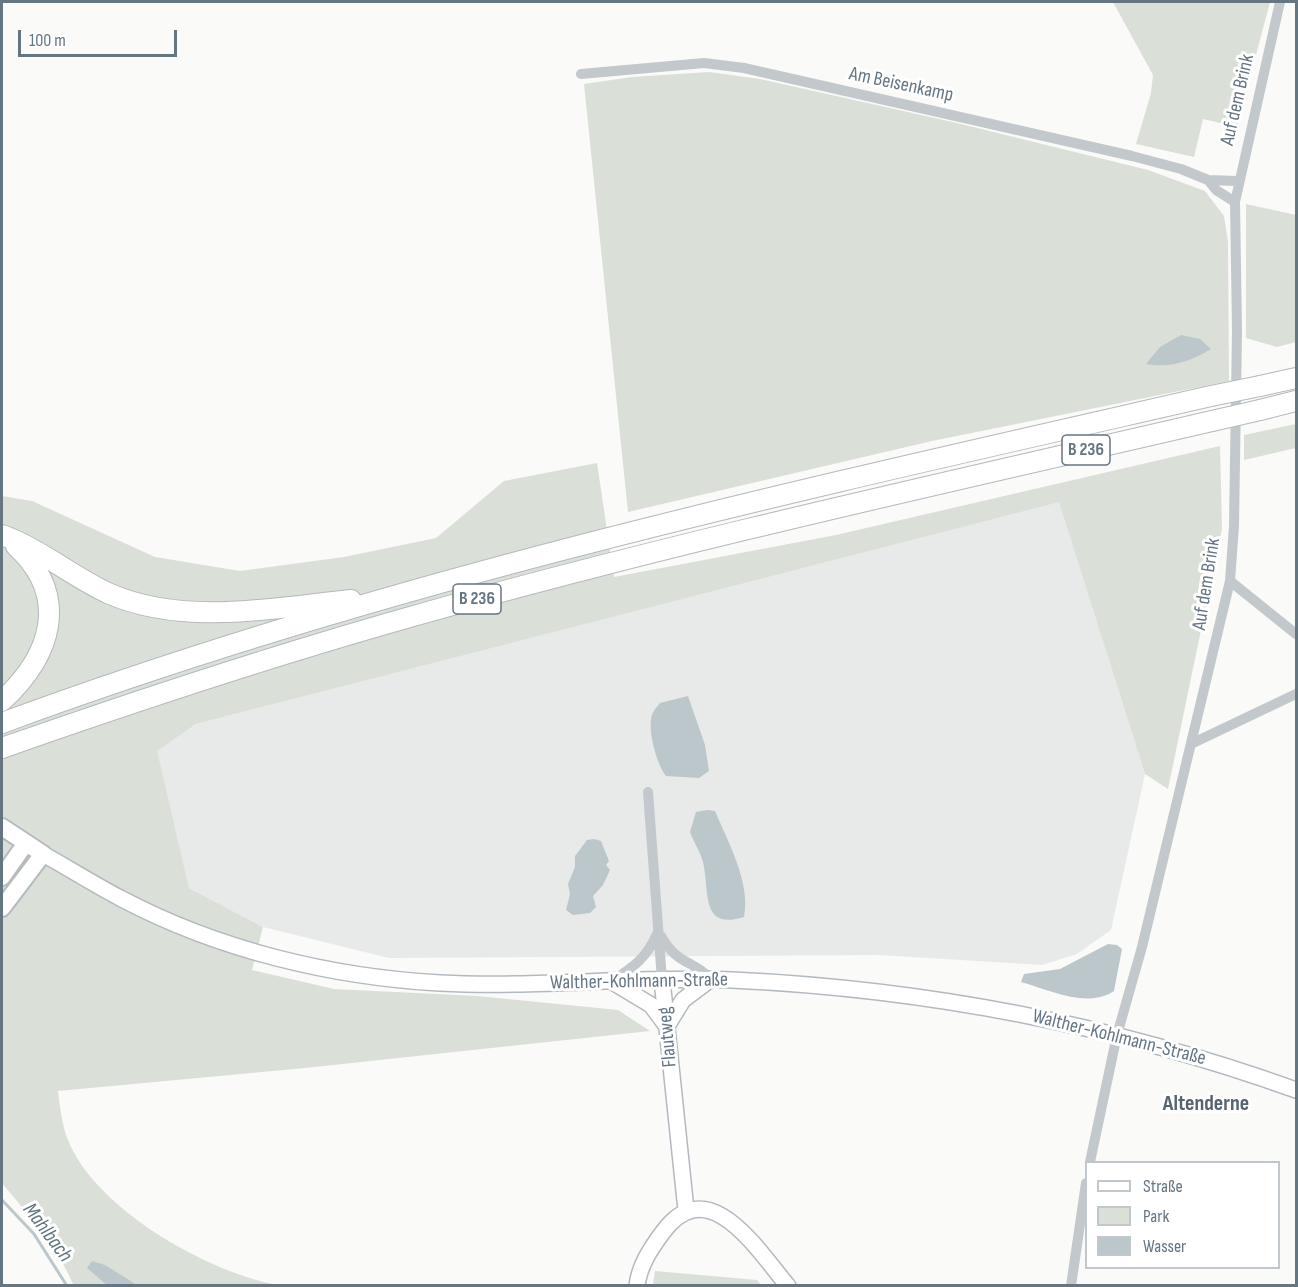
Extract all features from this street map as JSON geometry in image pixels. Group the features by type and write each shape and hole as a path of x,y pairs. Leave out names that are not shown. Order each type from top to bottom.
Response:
{"highway":[{"name":"B 236","path":"2,723 387,597 743,504 1296,378"},
{"name":"B 236","path":"2,748 215,676 411,616 685,545 1296,402"},
{"path":"3,536 30,546 96,587 137,603 243,611 387,597"},
{"path":"2,701 27,675 37,660 46,636 49,618 46,592 37,570 3,536"}],"main road":[{"name":"Walther-Kohlmann-Straße","path":"2,827 43,854 123,900 228,943 299,963 388,979 440,983 711,980 819,986 918,997 995,1008 1116,1035 1217,1062 1296,1090"},
{"path":"2,877 26,843"},
{"path":"2,908 43,854"},
{"name":"Flautweg","path":"662,980 686,1210"},
{"path":"611,981 651,1005 667,1026 683,1000 711,980"},
{"path":"636,1286 653,1246 667,1227 686,1210 706,1210 733,1223 788,1286"}],"street":[{"name":"Auf dem Brink","path":"1090,1161 1116,1035 1142,947 1193,743 1230,580 1234,526 1237,313 1235,202 1280,2"},
{"name":"Am Beisenkamp","path":"581,74 704,63 744,68 1132,156 1181,169 1208,180 1238,181"},
{"name":"Am Beisenkamp","path":"1208,180 1216,190 1235,202"},
{"path":"1230,580 1296,634"},
{"path":"1193,743 1296,694"},
{"name":"Flautweg","path":"648,792 662,980"},
{"path":"658,931 668,949 677,958 698,968 711,980"},
{"path":"611,981 643,960 658,931"},
{"path":"1071,1286 1085,1191"}],"shaded area":[{"path":"1059,501 1145,774 1111,930 1077,954 1042,965 879,955 389,958 263,927 189,888 156,751 196,724"}],"green space":[{"path":"1113,2 1270,2 1237,127 1203,119 1194,157 1136,144 1151,93 1153,75"},
{"path":"709,72 760,79 957,123 1148,170 1205,191 1224,216 1228,242 1229,381 932,441 628,512 584,84 632,77"},
{"path":"1246,204 1296,215 1296,342 1277,347 1246,338"},
{"path":"1296,424 1296,448 1244,460 1244,435"},
{"path":"1220,446 1222,529 1168,789 1145,774 1059,502 196,724 157,751 189,888 263,927 252,970 334,989 477,996 618,1010 650,1031 305,1068 58,1091 66,1134 82,1166 102,1190 128,1213 157,1234 188,1252 250,1278 278,1285 74,1286 51,1245 2,1183 2,496 32,501 155,557 240,571 344,557 436,538 504,481 597,463 614,577 836,535"},
{"path":"655,1271 757,1280 761,1285 653,1285"}],"water":[{"path":"1181,335 1200,339 1211,349 1180,363 1146,364 1160,347"},
{"path":"688,696 705,745 709,771 699,778 666,776 659,764 654,747 651,729 652,715 660,703"},
{"path":"715,811 737,863 744,890 744,917 721,919 710,907 703,863 690,832 696,812"},
{"path":"587,840 601,841 609,861 606,865 610,870 603,885 593,896 596,907 590,913 573,915 566,910 570,894 568,884 575,867 575,856"},
{"path":"1108,944 1117,945 1122,949 1114,991 1103,996 1080,998 1068,996 1021,982 1024,974 1060,969"},
{"path":"92,1261 105,1265 137,1285 107,1285 87,1268"}],"waterway":[{"name":"Mahlbach","path":"2,1200 34,1234 67,1286"}],"district":[{"name":"Altenderne","path":"1206,1104"}]}
